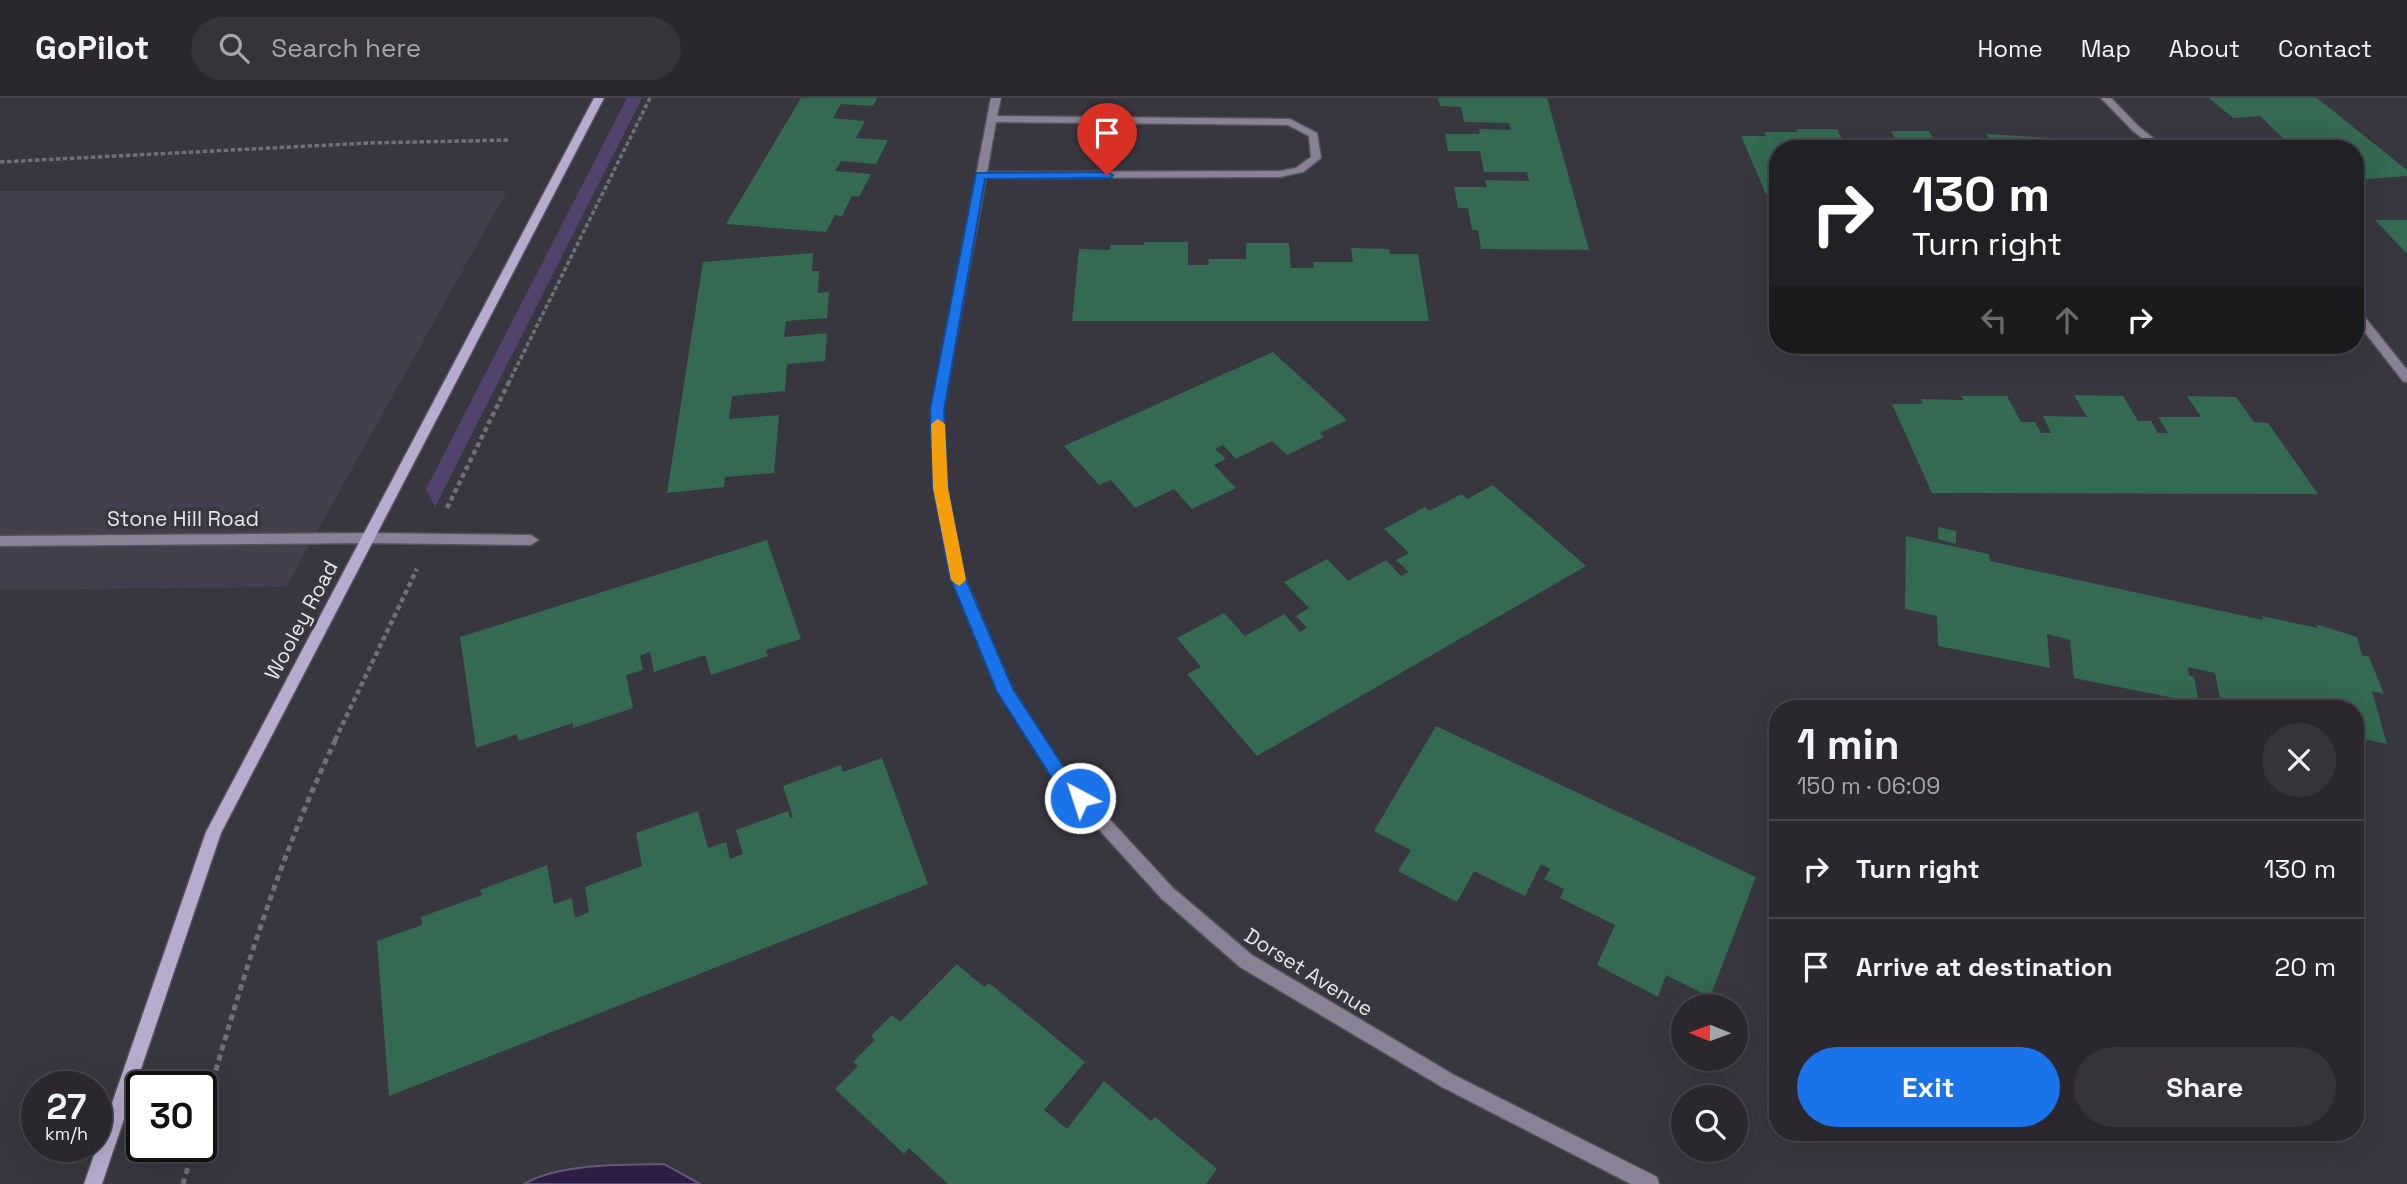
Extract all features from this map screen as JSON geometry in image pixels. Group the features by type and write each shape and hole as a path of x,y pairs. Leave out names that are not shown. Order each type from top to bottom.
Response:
{"street":[{"name":"Wooley Road","path":"93,1184 214,832 600,98"},
{"name":"Dorset Avenue","path":"996,98 937,410 940,488 957,575 1006,692 1061,777 1167,893 1246,961 1448,1081 1650,1184"},
{"path":"2106,98 2151,140"},
{"path":"980,175 1280,174 1299,170 1316,158 1314,135 1303,127 1272,120 992,119"},
{"path":"2364,324 2407,377"},
{"name":"Stone Hill Road","path":"0,541 367,538 531,540"}],"path":[{"path":"216,1071 249,956 302,809 431,539 650,98"},
{"path":"0,162 368,143 510,140"},
{"path":"183,1184 189,1162"}],"shaded area":[{"path":"627,98 642,98 435,507 426,489"},
{"path":"0,191 507,191 286,587 0,590"},
{"path":"664,1164 700,1184 524,1184 538,1177 573,1169"}],"building":[{"path":"801,98 877,98 873,106 841,104 833,118 865,121 856,138 888,140 876,164 841,161 835,171 871,174 859,197 852,196 842,216 835,215 826,232 726,224"},
{"path":"1438,98 1547,98 1589,250 1481,249 1478,230 1472,230 1468,208 1458,208 1454,187 1487,187 1485,180 1529,181 1527,172 1484,172 1480,151 1448,151 1445,134 1480,134 1479,129 1511,130 1509,123 1464,122 1461,107 1440,106"},
{"path":"2209,98 2317,98 2407,170 2407,176 2364,179 2364,140 2285,140 2260,116 2233,118"},
{"path":"1796,129 1837,129 1842,140 1769,140 1769,194 1766,194 1741,136 1766,136 1764,132 1798,132"},
{"path":"1891,131 1929,131 1934,140 1896,140"},
{"path":"1986,134 2053,140 1990,140"},
{"path":"2375,220 2407,220 2407,254"},
{"path":"1144,242 1188,242 1188,265 1209,265 1208,259 1246,259 1246,243 1289,243 1291,268 1314,268 1313,262 1353,262 1351,248 1389,249 1390,254 1418,254 1429,321 1072,321 1079,249 1110,250 1110,245 1144,245"},
{"path":"813,253 812,271 819,271 818,293 829,292 827,318 786,321 784,337 827,333 825,361 787,364 785,391 732,396 729,419 779,415 774,473 725,477 724,487 667,493 703,262"},
{"path":"1273,352 1347,420 1320,433 1324,437 1287,455 1272,441 1236,459 1223,445 1215,449 1226,459 1214,465 1236,488 1192,509 1174,489 1135,508 1111,480 1099,485 1064,446"},
{"path":"2074,395 2123,396 2138,421 2151,421 2158,433 2168,433 2158,417 2201,417 2187,396 2236,397 2254,422 2268,423 2318,494 1932,493 1892,404 1923,404 1921,399 1964,400 1961,396 2007,396 2021,422 2035,422 2041,433 2051,433 2043,416 2087,417"},
{"path":"1493,485 1586,566 1257,756 1187,674 1201,667 1177,638 1224,613 1245,636 1284,614 1300,632 1307,628 1296,616 1309,608 1284,582 1327,559 1348,581 1386,560 1401,576 1409,572 1396,560 1409,553 1384,529 1425,507 1429,511 1462,494 1467,499"},
{"path":"1938,527 1956,531 1956,544 1938,539"},
{"path":"1906,536 1989,554 1990,561 2263,620 2262,616 2318,628 2316,624 2357,637 2362,655 2369,657 2384,694 2372,691 2387,744 2364,739 2364,700 2220,700 2215,673 2188,667 2189,675 2194,677 2198,700 2184,700 2074,678 2070,640 2047,634 2050,668 1938,646 1937,616 1905,609"},
{"path":"767,540 801,639 766,650 768,656 711,675 705,655 654,672 650,652 640,656 643,670 626,675 633,708 573,728 573,723 518,741 517,734 476,748 460,637"},
{"path":"1436,726 1756,877 1711,994 1704,994 1666,975 1658,997 1597,965 1615,925 1560,898 1564,889 1544,879 1550,869 1541,864 1525,896 1474,871 1457,902 1398,871 1411,850 1374,831"},
{"path":"882,758 928,884 389,1096 377,941 422,925 421,917 482,895 480,890 547,865 554,904 572,898 575,918 589,912 585,887 642,866 636,833 698,811 708,848 726,842 730,859 743,854 736,830 788,811 790,818 793,817 783,786 841,765 843,772"},
{"path":"957,964 984,987 989,983 1085,1062 1044,1110 1067,1129 1104,1081 1151,1121 1155,1117 1217,1169 1206,1184 948,1184 909,1148 904,1154 835,1089 858,1066 853,1062 875,1040 871,1036 892,1015 900,1022"}],"slow traffic":[{"path":"938,424 940,488 959,580"}],"route":[{"path":"1080,798 1061,777 1006,692 957,575 940,488 937,410 980,175 1107,175"}]}
